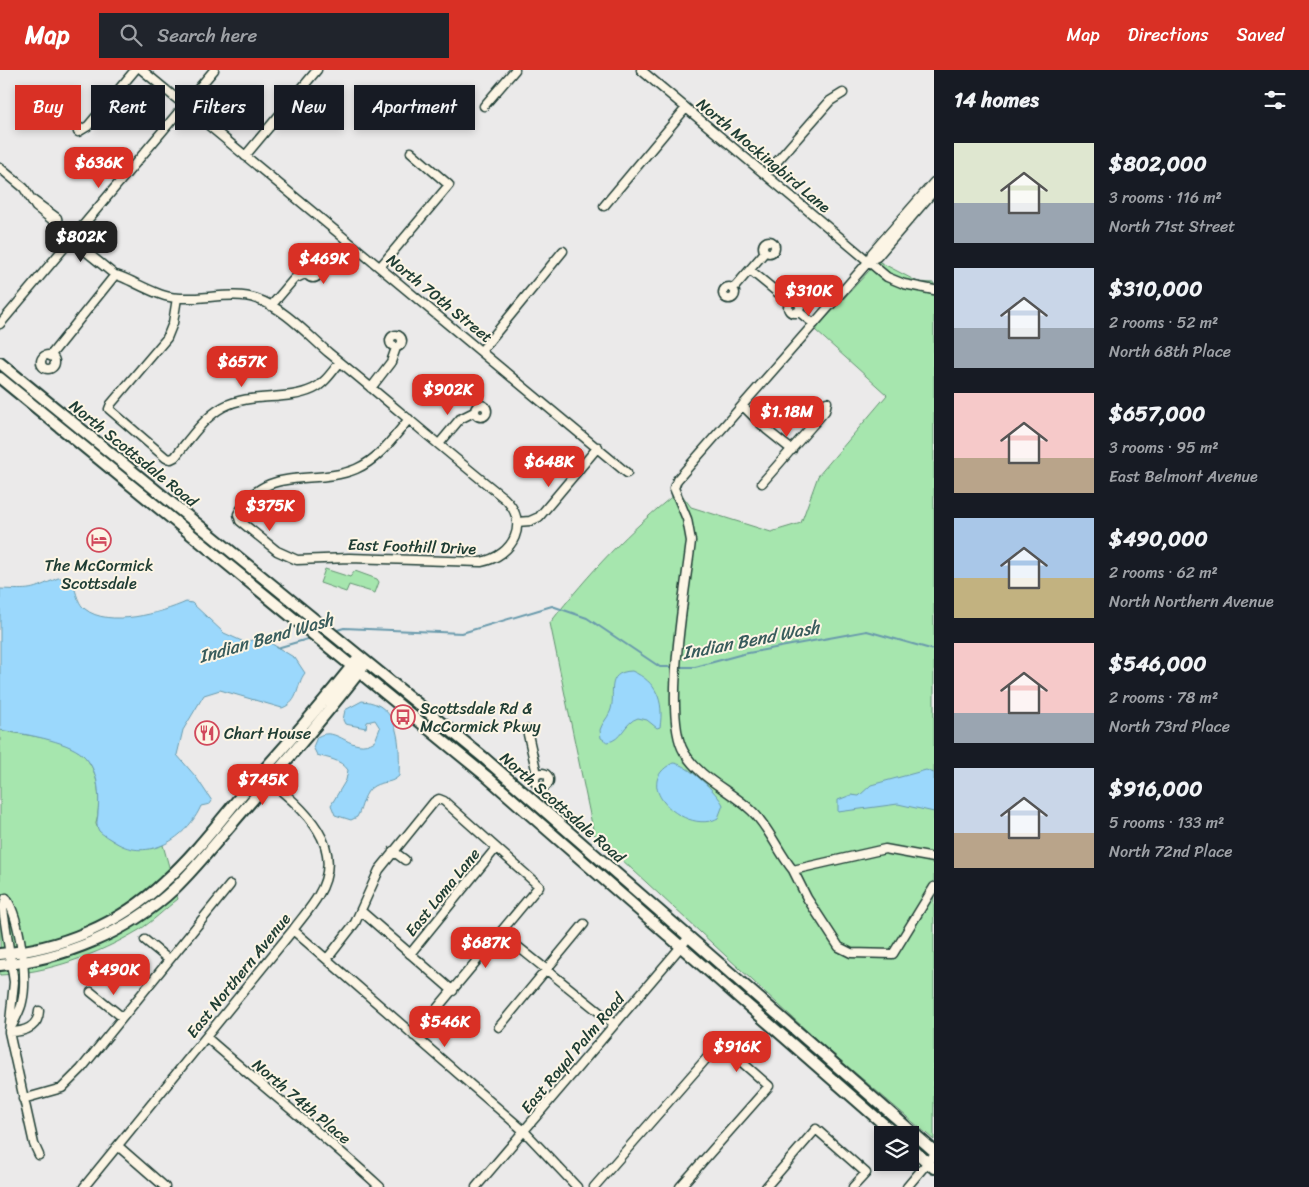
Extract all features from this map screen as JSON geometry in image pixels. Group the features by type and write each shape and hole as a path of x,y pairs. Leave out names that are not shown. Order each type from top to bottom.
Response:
{"main road":[{"name":"North Scottsdale Road","path":"0,363 528,796 934,1151"},
{"name":"North Scottsdale Road","path":"0,378 486,776 886,1126"},
{"path":"0,965 62,954 87,944 135,912 265,777 356,669 361,658"},
{"path":"486,776 496,777 518,796 528,796 531,808 541,817 555,836"},
{"path":"0,954 66,940 135,912"},
{"path":"919,1153 932,1162"}],"street":[{"path":"78,132 88,126 135,70"},
{"name":"North 70th Street","path":"142,70 175,97"},
{"path":"202,85 214,70"},
{"path":"245,156 317,70"},
{"path":"484,106 515,70"},
{"name":"North Mockingbird Lane","path":"642,70 887,277 904,284 934,290"},
{"path":"766,174 830,101 843,93"},
{"path":"604,206 686,108"},
{"path":"0,324 175,117"},
{"name":"North 70th Street","path":"214,130 482,350 627,473"},
{"path":"380,267 449,185 411,152"},
{"path":"0,168 24,188 31,199 48,214 56,218 58,223 74,236 79,246 115,275 119,275 155,294 177,298 248,297 271,306 507,501 517,522 539,517 598,447"},
{"path":"934,182 872,253 869,261 677,480 674,490 687,519 691,542 677,653 674,723 678,739 685,753 711,781 752,810 793,870 839,947 851,953 893,954 934,887"},
{"path":"869,261 877,257 934,191"},
{"path":"482,350 563,251"},
{"path":"733,288 765,252"},
{"path":"750,270 778,294 780,298 790,304 791,313 799,312 814,324"},
{"path":"271,306 294,279 307,273"},
{"path":"50,356 115,275"},
{"path":"177,298 173,324 167,338 109,409 166,458 171,459 206,420 224,406 244,399 297,393 314,389 340,362"},
{"path":"371,388 391,362 396,348"},
{"path":"762,483 825,411 827,402"},
{"path":"743,406 764,425 769,427 792,450"},
{"path":"439,444 464,416 474,412"},
{"name":"East Foothill Drive","path":"409,419 381,452 368,463 344,472 271,482 255,493 240,511 239,517 243,524 289,558 302,561 349,558 481,562 495,559 506,552 515,537 517,522"},
{"path":"527,730 537,774 534,780 538,786"},
{"path":"528,796 538,786 545,786 549,780 544,773 537,774"},
{"name":"East Northern Avenue","path":"84,1187 293,930 322,889 327,870 325,849 314,822 265,777"},
{"path":"327,959 347,934 361,911 375,876 393,851 439,799 539,886 414,1036"},
{"name":"East Loma Lane","path":"410,954 496,848"},
{"path":"793,870 885,850 934,858"},
{"path":"393,851 405,860"},
{"path":"23,1098 62,1088 81,1069 168,959 230,885"},
{"path":"16,952 3,909 6,898 13,908 17,963 9,1032 34,1144 39,1155"},
{"path":"361,911 453,991"},
{"path":"499,1027 584,924"},
{"path":"293,930 524,1131 577,1187"},
{"path":"501,933 614,1024"},
{"name":"East Royal Palm Road","path":"476,1187 689,937"},
{"path":"145,940 168,959"},
{"path":"91,992 122,1017"},
{"path":"9,1032 22,1032 32,1026 39,1019 39,1012"},
{"name":"North 74th Place","path":"206,1037 380,1187"},
{"path":"594,1187 720,1043 769,1086 680,1187"},
{"path":"766,1187 816,1129 866,1173 853,1187"},
{"path":"118,1146 165,1187"},
{"path":"907,1187 932,1162"}],"green space":[{"path":"878,261 918,282 934,283 934,1140 819,1042 594,834 550,623 610,553 643,521 679,491 691,507 771,532 801,523 818,476 887,395 815,330"},
{"path":"325,569 350,577 355,571 377,579 379,582 375,593 349,585 346,592 320,583"},
{"path":"0,730 66,744 83,755 92,767 97,782 99,806 96,824 98,829 115,842 128,847 142,849 163,845 178,899 139,930 89,955 36,971 0,975"}],"water":[{"path":"58,578 70,581 81,605 95,615 121,618 135,617 186,602 192,603 224,633 244,642 257,639 272,644 295,658 305,673 292,702 282,708 220,690 204,695 183,730 177,755 196,777 212,801 210,804 201,806 195,818 186,828 165,844 140,850 128,848 99,831 97,826 99,797 97,782 92,767 83,755 66,745 0,730 0,589 30,589"},
{"path":"632,671 641,675 657,693 661,709 660,727 657,728 647,720 638,718 629,723 620,735 607,742 601,738 600,730 612,706 614,680 623,672"},
{"path":"362,701 375,704 384,709 396,728 399,776 393,780 377,784 370,789 365,796 357,817 351,820 335,815 331,805 346,780 348,770 338,761 317,755 313,747 317,737 325,734 332,734 359,745 366,745 375,741 380,728 375,720 367,722 366,728 345,724 343,720 345,710"},
{"path":"673,763 679,764 693,773 715,793 723,805 718,818 705,822 692,820 678,814 667,805 659,795 657,783 661,772"},
{"path":"926,770 934,773 934,812 898,804 838,812 838,800 851,795 859,796 871,785"}],"waterway":[{"name":"Indian Bend Wash","path":"334,631 344,628 462,633 552,606 587,618 660,667 673,667"},
{"name":"Indian Bend Wash","path":"678,667 695,667 743,654 867,631 934,650"},
{"name":"Indian Bend Wash","path":"277,648 311,638"}],"place":[{"name":"The McCormick Scottsdale","path":"99,540"},
{"name":"Scottsdale Rd & McCormick Pkwy","path":"403,717"},
{"name":"Chart House","path":"207,733"}]}
